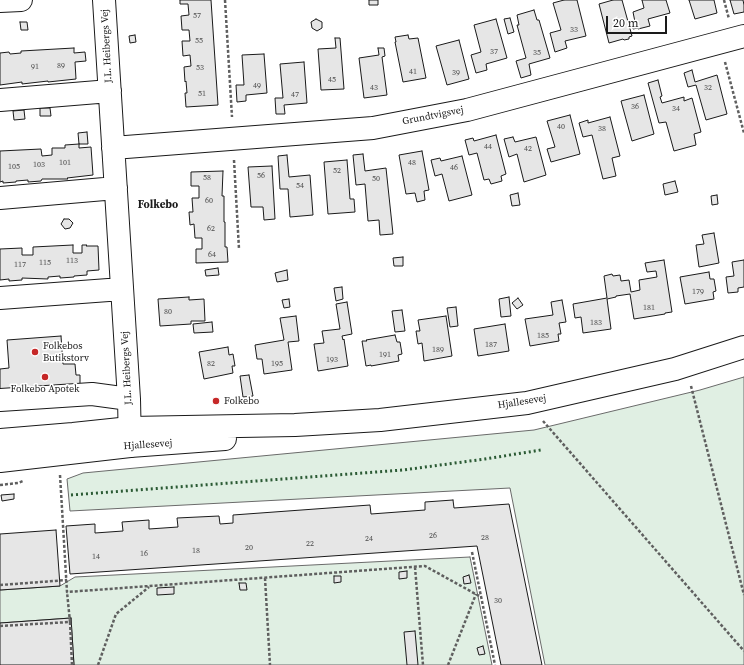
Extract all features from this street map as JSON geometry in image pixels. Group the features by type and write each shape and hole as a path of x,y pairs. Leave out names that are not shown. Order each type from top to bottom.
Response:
{"street":[{"path":"0,1 21,0"},
{"name":"J.L. Heibergs Vej","path":"104,0 129,399 130,437"},
{"name":"Grundtvigsvej","path":"113,148 373,128 467,110 744,36"},
{"name":"J.L. Heibergs Vej","path":"0,100 110,91"},
{"path":"0,198 116,188"},
{"path":"0,298 122,290"},
{"name":"Hjallesevej","path":"0,440 73,434 130,437 380,420 526,402 675,369 744,347"},
{"path":"0,400 92,394 129,399"},
{"name":"Hjallesevej","path":"0,461 58,454 130,437"}],"path":[{"path":"719,42 744,133"},
{"path":"685,366 744,595"},
{"path":"526,402 744,651"},
{"path":"58,454 72,665"},
{"path":"472,552 495,665"},
{"path":"67,592 425,566 481,597"},
{"path":"415,567 423,665"},
{"path":"265,578 270,665"},
{"path":"0,585 67,580"},
{"path":"98,665 116,614 149,586"},
{"path":"448,665 476,594"},
{"path":"0,626 70,622"}],"green space":[{"path":"744,377 744,665 545,665 510,488 70,511 67,479 83,473 534,430 700,390"},
{"path":"470,557 492,665 74,665 71,618 0,623 0,590 60,586 75,577"}],"building":[{"path":"180,0 211,0 218,105 186,107 185,93 187,93 184,67 191,66 190,55 183,56 182,41 190,41 189,30 182,30 181,16 189,15 188,4 180,4"},
{"path":"369,0 378,0 378,5 369,5"},
{"path":"564,0 577,0 586,36 565,41 567,48 555,52 550,33 561,30 553,3"},
{"path":"613,0 622,0 632,36 629,37 629,39 609,43 599,4"},
{"path":"642,0 666,0 670,13 648,19 650,26 633,29 632,23 635,22 633,12 644,8"},
{"path":"689,0 714,0 717,13 695,19"},
{"path":"730,0 743,0 744,12 734,14"},
{"path":"534,10 537,20 539,20 550,58 529,64 531,75 521,78 516,61 526,58 517,25 519,25 517,15"},
{"path":"510,18 514,32 508,34 504,19"},
{"path":"316,19 322,22 322,28 317,31 312,28 311,22"},
{"path":"496,19 507,58 486,64 487,70 476,73 471,55 481,52 474,25"},
{"path":"20,22 27,22 28,30 21,30"},
{"path":"135,35 136,42 130,43 129,36"},
{"path":"408,35 409,39 418,38 426,78 403,82 395,37"},
{"path":"335,38 340,38 344,89 321,90 318,49 336,48"},
{"path":"459,40 469,79 447,85 436,46"},
{"path":"74,48 74,53 85,52 86,61 75,62 76,79 22,84 22,82 0,85 0,53 9,52 10,54 21,53 21,51"},
{"path":"378,48 384,48 385,56 382,57 387,95 364,98 359,58 379,55"},
{"path":"264,54 267,93 246,95 246,101 237,102 236,85 244,85 242,55"},
{"path":"304,62 307,103 284,105 285,114 276,114 275,98 283,98 280,64"},
{"path":"692,70 695,82 717,75 727,114 706,120 696,85 688,87 684,73"},
{"path":"658,80 662,103 684,97 684,101 692,98 701,132 694,134 696,145 674,151 666,122 659,123 648,83"},
{"path":"644,95 654,134 632,141 621,101"},
{"path":"40,108 50,108 51,116 40,116"},
{"path":"24,110 25,119 14,120 13,111"},
{"path":"570,115 580,154 551,162 547,149 555,147 547,121"},
{"path":"610,117 620,156 612,158 616,176 603,179 592,135 583,137 579,123 588,120 588,123"},
{"path":"87,132 88,144 79,144 78,133"},
{"path":"496,135 506,174 501,176 502,181 491,184 489,179 484,180 477,153 469,155 465,140 473,138 474,141"},
{"path":"513,137 515,142 536,137 546,175 524,182 517,154 509,157 504,139"},
{"path":"79,144 79,148 91,147 93,175 67,178 68,179 42,179 41,181 28,182 28,180 3,183 3,181 0,182 0,151 41,149 42,156 52,155 52,148 65,148 65,145"},
{"path":"422,151 429,190 424,191 425,200 417,202 415,193 406,194 399,155"},
{"path":"363,154 365,171 386,168 393,234 380,235 379,220 368,221 365,184 356,185 353,155"},
{"path":"287,155 289,177 310,175 313,215 290,217 288,189 280,189 278,156"},
{"path":"462,156 472,195 449,201 442,174 435,176 431,160 440,158 441,161"},
{"path":"347,160 350,199 354,199 355,212 328,214 324,162"},
{"path":"272,166 275,219 264,220 263,207 251,207 248,167"},
{"path":"223,171 222,196 224,196 225,247 227,247 228,262 196,263 196,249 202,249 202,238 195,238 194,224 190,225 189,212 193,212 192,198 199,198 199,186 191,186 191,172"},
{"path":"675,181 678,192 665,195 663,184"},
{"path":"518,193 520,205 512,206 510,195"},
{"path":"717,195 718,204 712,205 711,196"},
{"path":"64,219 69,219 73,223 70,228 65,229 61,224"},
{"path":"714,233 719,263 699,267 696,245 704,244 702,235"},
{"path":"73,245 73,253 82,253 82,245 98,246 99,270 87,271 87,275 74,277 60,278 60,276 48,277 48,279 22,278 22,280 0,280 0,249 22,248 22,255 33,255 33,247"},
{"path":"403,257 403,266 394,266 393,258"},
{"path":"664,260 672,312 634,319 630,294 616,296 607,299 611,329 583,333 581,317 575,318 573,304 607,298 604,276 612,274 613,276 620,275 621,281 629,280 631,292 640,290 639,280 657,277 656,271 647,272 645,263"},
{"path":"744,260 744,287 738,288 738,292 728,293 726,277 734,276 732,262"},
{"path":"218,268 219,275 206,276 205,270"},
{"path":"287,270 288,280 277,282 275,273"},
{"path":"709,272 710,279 714,279 716,291 713,292 714,299 685,304 680,277"},
{"path":"342,287 343,299 336,301 334,288"},
{"path":"189,297 189,300 204,299 205,321 191,321 191,324 160,326 158,299"},
{"path":"509,297 511,316 501,317 499,299"},
{"path":"518,298 523,305 517,309 512,303"},
{"path":"289,299 290,307 284,308 282,300"},
{"path":"562,300 566,322 559,323 561,334 558,334 559,341 530,346 525,319 553,315 551,302"},
{"path":"347,302 352,334 342,336 343,340 344,339 348,366 318,371 314,344 324,343 322,331 340,329 336,304"},
{"path":"456,307 458,326 450,327 447,308"},
{"path":"402,310 405,331 395,332 392,311"},
{"path":"296,316 299,341 288,342 292,370 264,374 262,359 257,359 255,345 284,340 280,318"},
{"path":"446,316 452,356 424,361 422,343 418,344 416,331 420,331 418,320"},
{"path":"212,322 213,332 194,333 193,324"},
{"path":"505,324 509,351 478,356 474,329"},
{"path":"395,335 397,342 400,342 402,354 398,355 399,361 366,366 362,341"},
{"name":"Folkebos Butikstorv","path":"61,336 63,364 75,364 76,375 80,375 80,384 0,390 0,369 9,368 7,340"},
{"path":"228,347 229,355 233,354 235,366 232,366 233,373 204,379 199,352"},
{"path":"249,375 253,396 243,397 240,376"},
{"path":"14,494 14,499 2,501 1,495"},
{"path":"453,500 454,508 509,504 542,665 501,665 477,546 70,574 66,526 95,524 95,533 123,531 122,522 149,520 149,529 178,527 177,518 219,516 220,524 233,523 233,515 370,505 371,514 425,510 425,502"},
{"path":"56,530 60,586 0,590 0,534"},
{"path":"407,571 407,578 399,579 399,572"},
{"path":"469,575 471,583 464,584 463,577"},
{"path":"334,576 341,576 341,582 334,583"},
{"path":"239,583 246,583 247,590 240,590"},
{"path":"174,587 174,594 157,595 157,588"},
{"path":"71,618 74,665 0,665 0,623"},
{"path":"415,631 418,665 407,665 404,632"},
{"path":"483,646 485,654 479,655 477,648"}],"hedge":[{"path":"71,495 403,470 541,450"}],"place":[{"name":"Folkebos Butikstorv","path":"35,352"},
{"name":"Folkebo Apotek","path":"45,377"},
{"name":"Folkebo","path":"216,401"}],"district":[{"name":"Folkebo","path":"158,205"}]}
